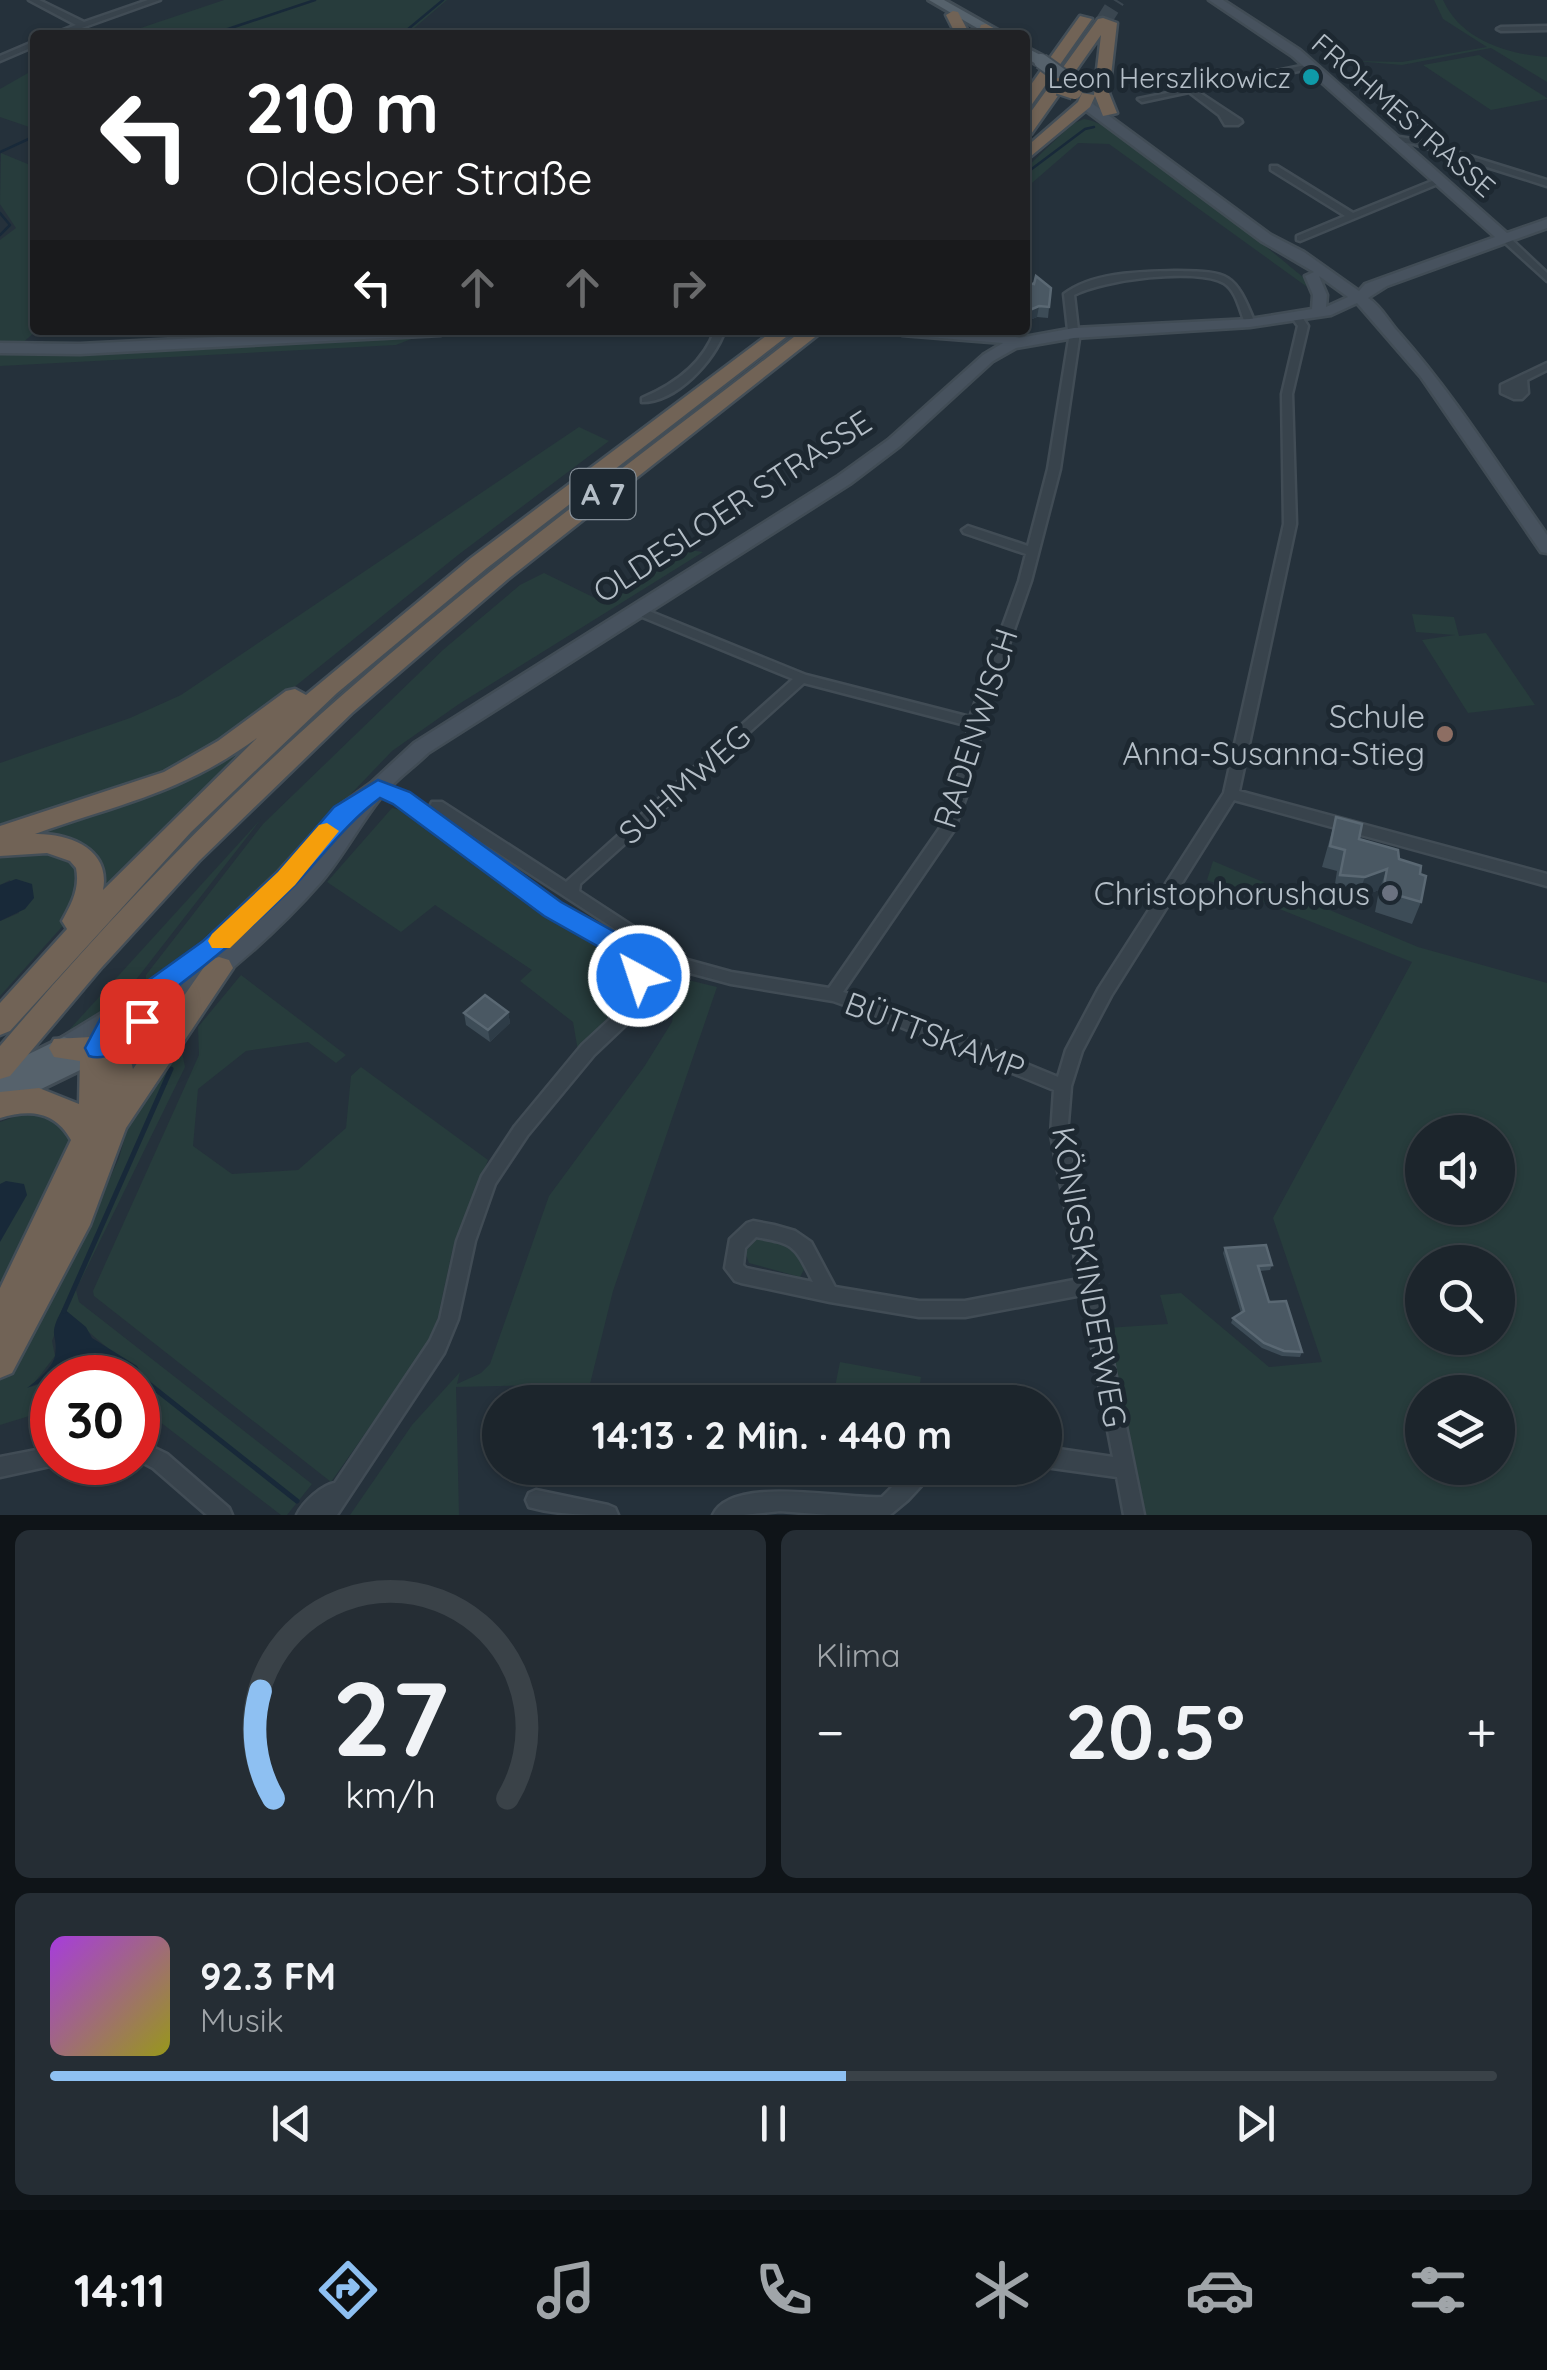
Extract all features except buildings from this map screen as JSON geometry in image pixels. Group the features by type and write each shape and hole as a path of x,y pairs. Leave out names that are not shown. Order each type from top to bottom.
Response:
{"highway":[{"path":"952,15 960,30"},
{"path":"1030,96 1085,19"},
{"path":"1030,124 1107,22 1068,118 1030,152"},
{"path":"1080,92 1108,116"},
{"path":"1068,118 1108,116"},
{"name":"A 7","path":"2,1068 127,922 248,798 497,563 613,460 779,335"},
{"name":"A 7","path":"0,1023 52,961 218,790 378,645 637,468 810,335"},
{"name":"A 7","path":"563,512 613,460"},
{"name":"A 7","path":"497,563 563,512 637,468"},
{"path":"0,837 179,776 232,745 334,668 378,645"},
{"path":"0,850 32,842 54,843 79,853 90,866 94,877 90,897 52,961"},
{"path":"0,1323 98,1135 219,968"},
{"path":"0,1362 91,1187 98,1135 94,1063 113,1020"},
{"path":"64,1048 98,1048"},
{"path":"0,1105 22,1100 55,1103 98,1135"}],"main road":[{"path":"933,0 979,30"},
{"path":"933,0 980,30"},
{"name":"FROHMESTRASSE","path":"1215,0 1273,36 1311,66 1506,239"},
{"path":"1034,64 1080,92"},
{"path":"1108,116 1377,318 1427,374 1547,548"},
{"path":"976,335 1011,344 1074,333 1250,322 1318,309 1331,311 1380,286 1547,224"},
{"path":"1266,238 1270,246 1312,276 1352,298"},
{"path":"1312,276 1319,292 1318,309"},
{"path":"0,348 62,350 268,335"},
{"name":"OLDESLOER STRASSE","path":"2,1068 64,1048 113,1020 224,938 286,878 342,813 378,788 421,748 875,458 1011,344"},
{"name":"OLDESLOER STRASSE","path":"0,1098 98,1048 219,968 311,880 378,788"}],"street":[{"path":"33,0 81,24"},
{"path":"66,30 156,0"},
{"path":"1500,29 1547,28"},
{"path":"0,59 30,45"},
{"path":"1142,98 1311,66"},
{"path":"1191,90 1222,113"},
{"path":"1393,139 1415,142 1547,183"},
{"path":"1274,168 1350,215"},
{"path":"1300,238 1440,181"},
{"path":"1506,239 1547,278"},
{"name":"RADENWISCH","path":"834,995 950,826 989,679 1033,552 1067,398 1074,333 1068,296 1072,290 1092,284 1206,274 1224,278 1235,288 1250,322"},
{"name":"KÖNIGSKINDERWEG","path":"1134,1515 1059,1135 1064,1086 1074,1050 1105,992 1231,794 1290,524 1287,394 1304,326 1296,316"},
{"path":"646,400 667,392 703,362 716,346 719,335"},
{"path":"1521,378 1547,366"},
{"path":"968,530 1033,552"},
{"path":"639,611 802,678 976,723"},
{"name":"SUHMWEG","path":"570,892 574,882 802,678"},
{"path":"325,1515 437,1347 449,1319 472,1220 498,1165 588,1050 627,1013 640,984 635,964 622,948 552,909 402,798 378,788"},
{"path":"1231,794 1547,880"},
{"name":"BÜTTSKAMP","path":"437,806 646,942 664,960 731,978 834,995 956,1040 1064,1086"},
{"path":"830,1294 819,1278 808,1248 798,1238 753,1229 736,1245 734,1268 741,1275 830,1294 919,1309 965,1309 1086,1286"},
{"path":"1062,1459 1124,1468"},
{"path":"160,1460 222,1515"},
{"path":"0,1466 30,1461"},
{"path":"307,1515 345,1481"},
{"path":"723,1515 745,1505 850,1514 874,1512 886,1507 907,1485"},
{"path":"536,1500 608,1515"}],"green space":[{"path":"224,0 447,0 412,30 135,30"},
{"path":"1434,0 1443,0 1451,14 1473,35 1501,48 1547,57 1547,82 1491,48 1402,65 1355,61 1402,62 1487,47 1443,19"},
{"path":"1479,55 1547,99 1491,110 1423,65"},
{"path":"30,72 30,127 0,117 0,89"},
{"path":"1084,119 1102,125 1161,163 1308,281 1310,289 1109,144 1078,143 1030,185 1030,164 1072,124"},
{"path":"1,153 30,165 31,335 19,346 0,344 0,240 16,228 0,204"},
{"path":"421,335 396,345 0,366 0,351"},
{"path":"579,427 609,441 458,555 252,721 155,778 0,829 0,763 130,718 181,695"},
{"path":"690,550 703,552 459,704 392,751 263,886 202,940 146,982 146,975 263,824 444,649 520,585 544,573 601,601 611,601"},
{"path":"1412,614 1454,617 1459,636 1486,633 1535,705 1468,713 1422,640 1455,635 1416,632"},
{"path":"269,727 103,890 98,862 0,843"},
{"path":"392,808 401,810 532,905 616,956 626,972 623,1001 578,1051 573,1022 520,981 532,970 435,905 401,932 327,882"},
{"path":"261,819 121,999 69,1030"},
{"path":"48,847 86,870 68,920 0,996 0,921 19,913 10,880 0,885 0,855"},
{"path":"1213,861 1418,947 1547,983 1547,1515 1146,1515 1106,1328 1168,1324 1160,1295 1181,1293 1269,1367 1322,1362 1273,1218 1412,962 1207,880"},
{"path":"241,975 346,1055 336,1063 308,1042 246,1051 198,1089 193,1146 232,1174 298,1170 346,1128 351,1076 361,1067 488,1160 452,1252 436,1326 424,1350 331,1482 94,1296 93,1291 199,1055 198,1027"},
{"path":"684,979 717,987 613,1291 590,1384 456,1387 459,1515 350,1515 412,1425 460,1372 457,1384 481,1373 490,1364 549,1196 644,1067 672,1022 677,986"},
{"path":"178,1032 185,1067 76,1290 79,1302 147,1355 116,1355 64,1309 52,1341 55,1355 30,1355 30,1416 0,1425 0,1373 79,1225 103,1193 119,1158 133,1109"},
{"path":"28,1112 49,1112 69,1131 70,1142 0,1300 0,1122"},
{"path":"772,1237 796,1244 807,1264 800,1277 749,1263 745,1252 756,1239"},
{"path":"840,1362 921,1377 920,1385 835,1385"},
{"path":"160,1365 312,1484 287,1515 281,1515 160,1422"}],"water":[{"path":"16,879 32,884 34,898 25,909 0,921 0,885"},
{"path":"0,1184 24,1184 27,1195 0,1242"},
{"path":"63,1308 86,1327 92,1338 119,1355 54,1355 58,1318"}],"waterway":[{"path":"225,30 315,0"},
{"path":"407,30 443,0"},
{"path":"1030,170 1085,129 1094,127"},
{"path":"0,152 30,138"},
{"path":"0,213 10,225 0,235"},
{"path":"64,1311 171,1069"},
{"path":"160,1393 297,1501"}],"tunnel":[{"path":"1103,22 1117,0"}],"slow traffic":[{"path":"221,941 258,908 327,831"}],"place":[{"name":"Leon Herszlikowicz","path":"1311,77"},
{"name":"Schule Anna-Susanna-Stieg","path":"1445,734"},
{"name":"Christophorushaus","path":"1390,893"}],"route":[{"path":"142,1021 98,1048 113,1020 158,990 248,917 342,813 378,788 402,798 552,909 622,948 639,976"}]}
